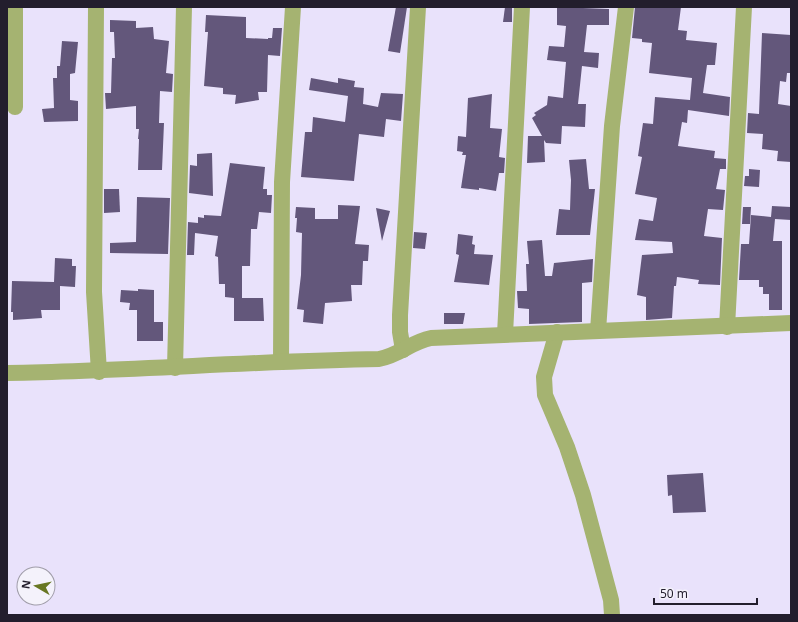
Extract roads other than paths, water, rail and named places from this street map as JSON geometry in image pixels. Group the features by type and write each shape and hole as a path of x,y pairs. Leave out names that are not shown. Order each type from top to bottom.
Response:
{"street":[{"path":"15,7 15,107"},
{"path":"96,7 94,292 99,372"},
{"path":"175,368 184,7"},
{"path":"281,362 282,182 294,7"},
{"path":"403,350 400,332 400,315 418,7"},
{"path":"505,334 522,7"},
{"path":"598,331 612,126 626,7"},
{"path":"727,327 744,7"},
{"path":"7,374 99,372 281,362 379,359 392,357 422,340 431,338 557,332 727,327 791,323"},
{"path":"557,332 544,377 545,395 567,447 584,494 611,600 612,615"}]}
